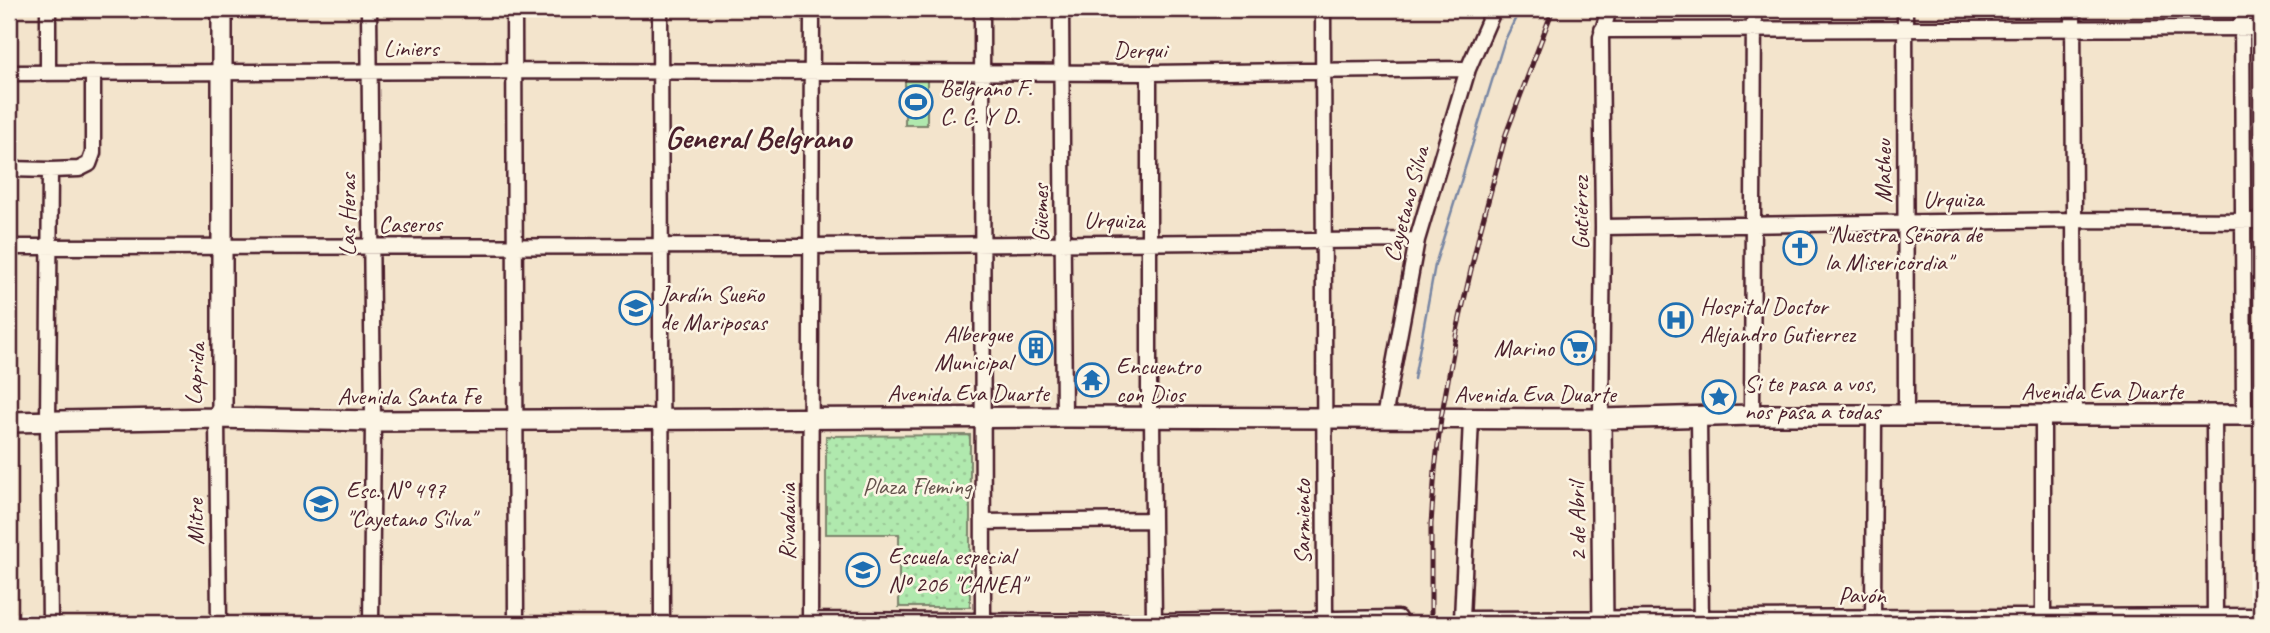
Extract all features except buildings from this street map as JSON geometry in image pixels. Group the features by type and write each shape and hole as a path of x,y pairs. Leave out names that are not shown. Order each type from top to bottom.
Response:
{"main road":[{"name":"Laprida","path":"212,9 217,71"},
{"name":"Laprida","path":"217,418 212,405 217,246 217,71 222,9"},
{"name":"Avenida Eva Duarte","path":"809,419 1601,419 1752,415 2252,415"},
{"name":"Avenida Santa Fe","path":"9,422 217,418 373,421 809,419"},
{"name":"2 de Abril","path":"1601,419 1603,622"}],"street":[{"path":"48,9 48,73"},
{"name":"Las Heras","path":"369,9 373,421 371,624"},
{"path":"514,9 516,624"},
{"path":"660,9 662,624"},
{"name":"Rivadavia","path":"810,622 812,9"},
{"path":"982,9 983,623"},
{"name":"Güemes","path":"1061,9 1064,417"},
{"name":"Sarmiento","path":"1323,9 1325,622"},
{"name":"Cayetano Silva","path":"1384,418 1417,240 1468,69 1494,9"},
{"name":"Gutiérrez","path":"1601,419 1602,30 1609,9"},
{"path":"1752,415 1754,9"},
{"name":"Matheu","path":"1905,9 1906,416"},
{"path":"2073,9 2076,416"},
{"path":"2242,9 2242,221 2252,415"},
{"path":"1602,30 2261,28"},
{"name":"Derqui","path":"813,73 1323,72 1468,69"},
{"name":"Liniers","path":"9,73 813,73"},
{"path":"9,169 79,169 89,164 93,153 93,73"},
{"path":"1149,73 1150,418 1154,623"},
{"path":"50,170 50,624"},
{"name":"Urquiza","path":"1603,227 2075,220 2261,221"},
{"name":"Urquiza","path":"812,246 1417,240"},
{"name":"Caseros","path":"9,247 812,246"},
{"path":"2214,415 2215,620"},
{"path":"1873,621 1874,416"},
{"path":"2043,416 2043,621"},
{"path":"1699,417 1701,621"},
{"name":"Mitre","path":"217,418 219,624"},
{"name":"Pavón","path":"1471,419 1462,619 1603,622 2043,621 2215,620 2261,616"},
{"path":"983,522 1153,520"},
{"path":"810,622 1325,622 1398,618"}],"green space":[{"name":"Belgrano F. C. C. Y D.","path":"905,78 927,78 927,125 905,125"},
{"name":"Plaza Fleming","path":"970,435 970,607 899,607 899,534 826,534 826,436"}],"waterway":[{"path":"1414,379 1435,265 1504,42 1520,9"}],"railway":[{"path":"1431,624 1431,524 1435,470 1441,418 1457,331 1506,134 1553,9"}],"place":[{"name":"Belgrano F. C. C. Y D.","path":"916,102"},
{"name":"\"Nuestra Señora de la Misericordia\"","path":"1800,248"},
{"name":"Jardín Sueño de Mariposas","path":"636,308"},
{"name":"Hospital Doctor Alejandro Gutierrez","path":"1676,320"},
{"name":"Albergue Municipal","path":"1036,348"},
{"name":"Marino","path":"1578,348"},
{"name":"Encuentro con Dios","path":"1092,380"},
{"name":"Si te pasa a vos, nos pasa a todas","path":"1719,397"},
{"name":"Esc. N° 497 \"Cayetano Silva\"","path":"321,504"},
{"name":"Escuela especial Nº 206 \"CANEA\"","path":"863,570"}],"district":[{"name":"General Belgrano","path":"758,137"}]}
